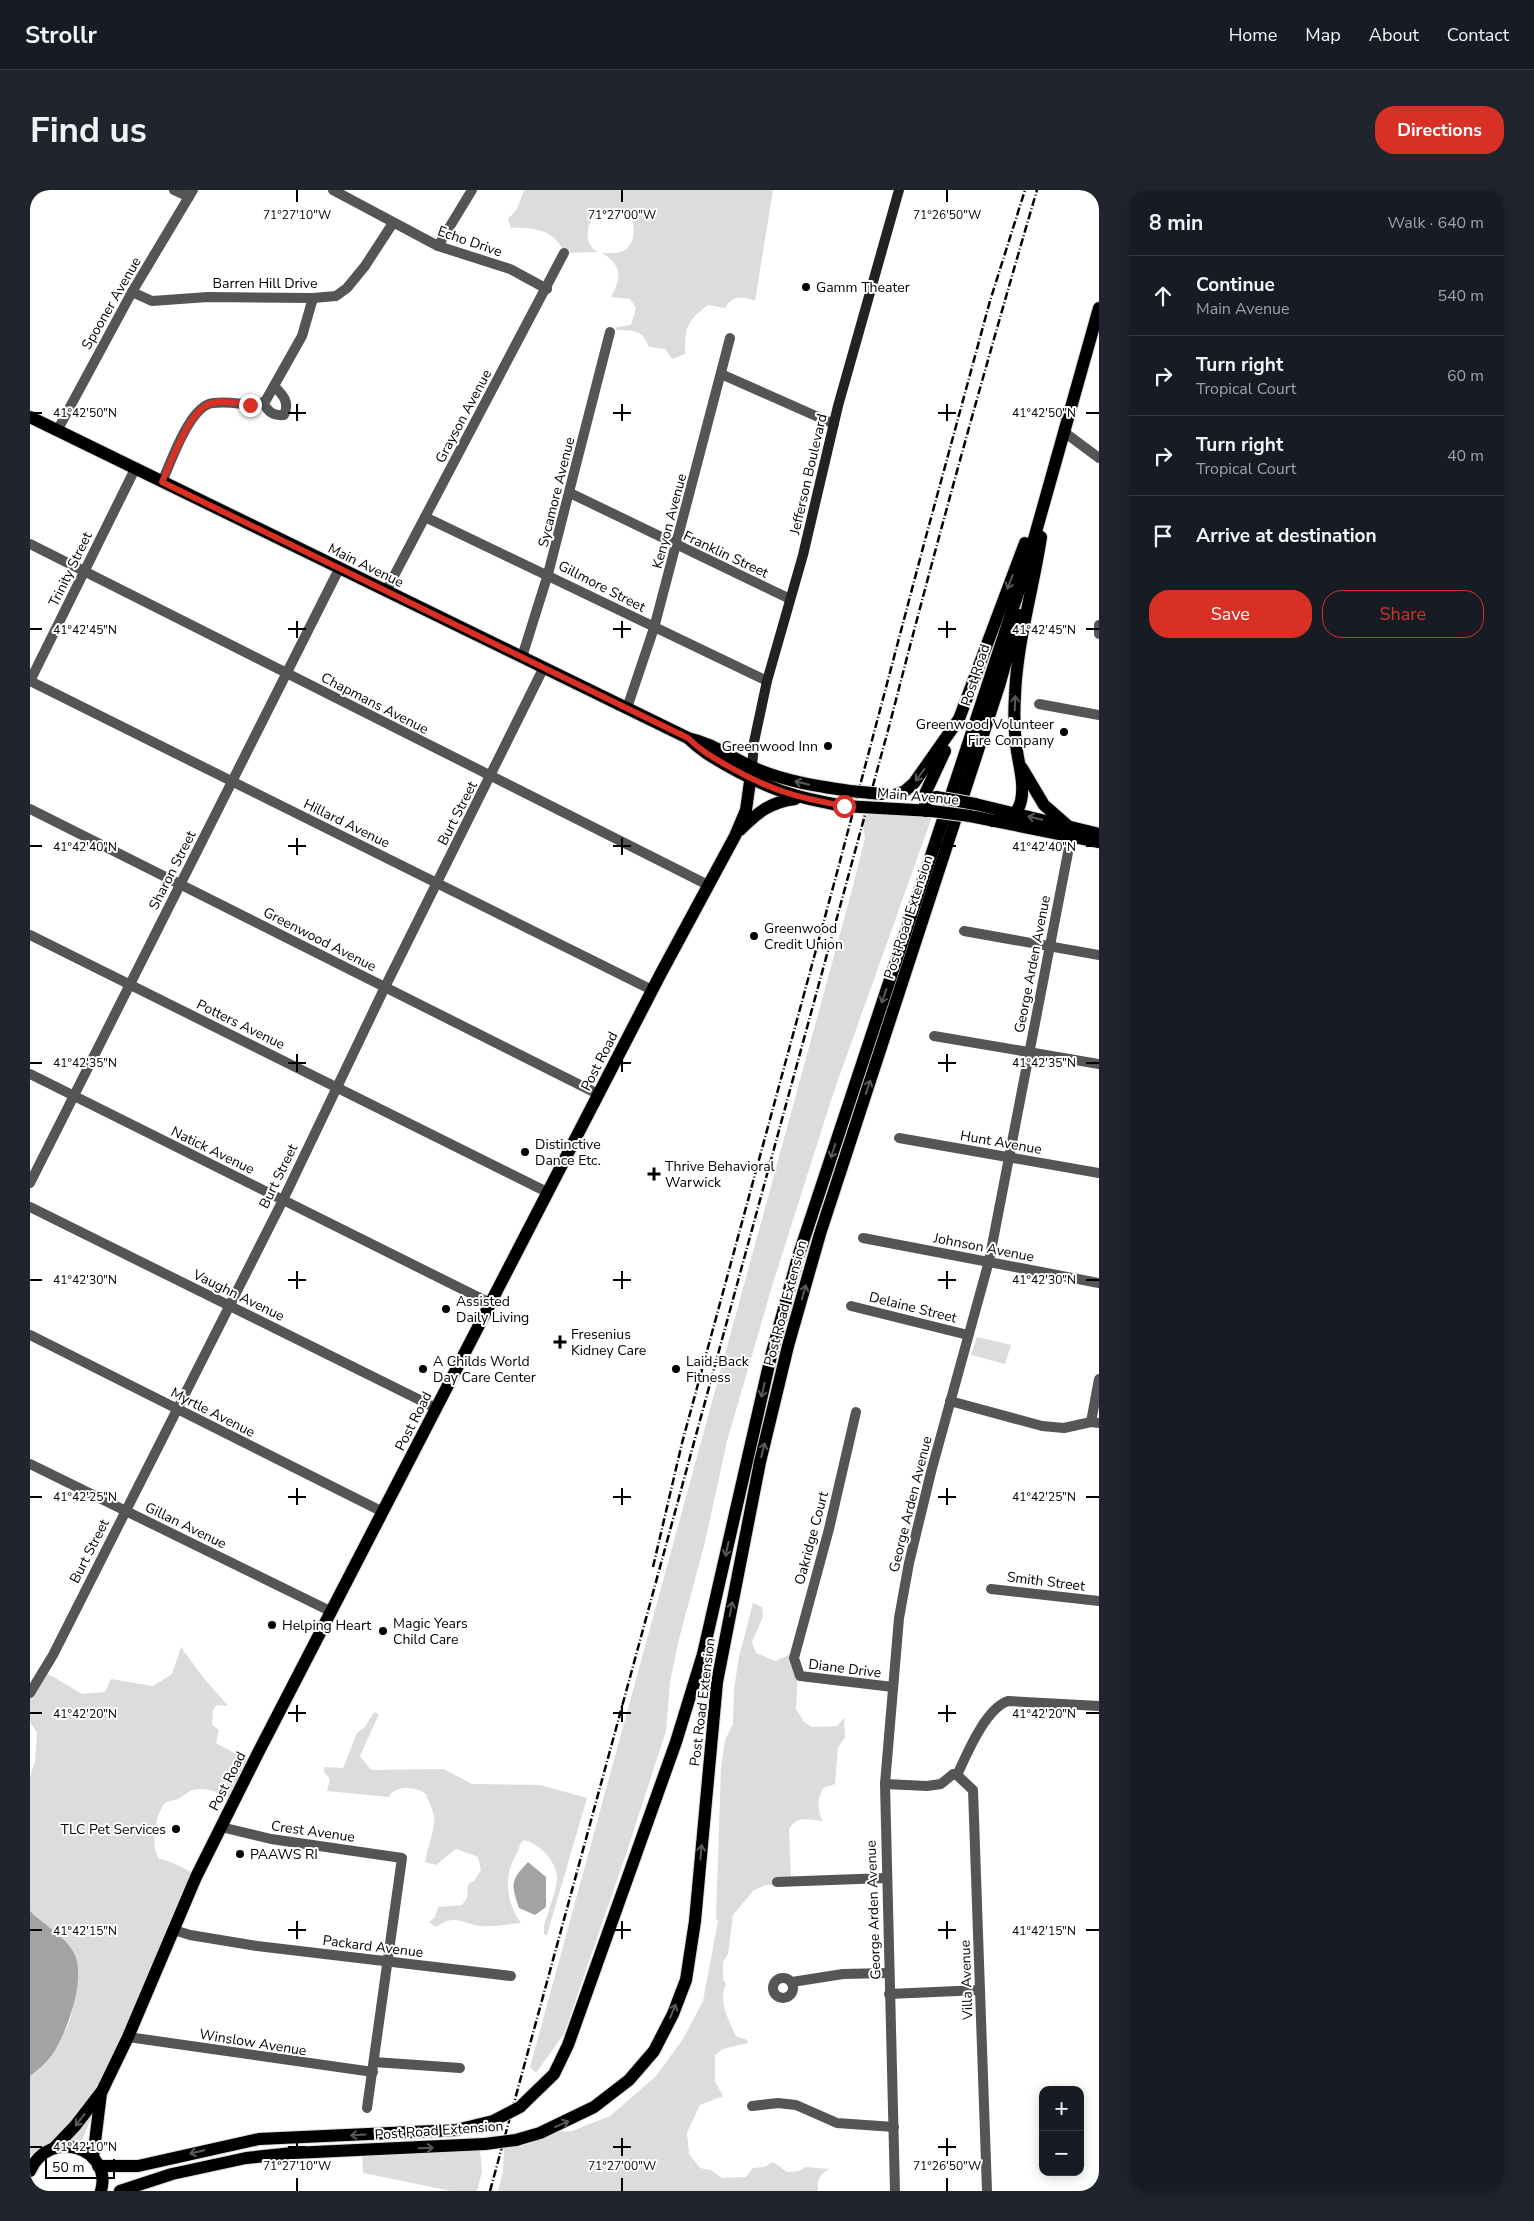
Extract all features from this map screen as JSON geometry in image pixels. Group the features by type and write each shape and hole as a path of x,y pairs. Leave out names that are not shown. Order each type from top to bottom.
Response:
{"main road":[{"name":"Jefferson Boulevard","path":"751,773 754,742 766,680 790,599 834,424 899,190"},
{"name":"Post Road","path":"962,784 999,686 1019,614 1048,488 1099,308"},
{"name":"Main Avenue","path":"30,418 544,667 688,738 699,749 751,773 850,791 930,797 975,804 1015,813 1099,842"},
{"path":"929,811 930,797 1011,578 1048,488"},
{"path":"993,821 1010,818 1015,813 1021,800 1021,768 1014,726 1018,657 1035,577 1048,488"},
{"path":"897,794 914,783 946,734 959,719"},
{"path":"1021,768 1044,805 1069,832"},
{"name":"Main Avenue","path":"751,773 772,790 801,798 844,806 929,811 1069,832 1099,834"},
{"name":"Post Road","path":"30,2171 36,2156 55,2147 75,2126 102,2091 128,2037 196,1877 221,1827 330,1611 383,1512 547,1192 735,836 746,810 751,773"},
{"name":"Post Road Extension","path":"95,2162 138,2166 258,2139 456,2130 493,2121 520,2107 554,2074 568,2046 676,1742 703,1654 771,1356 798,1257 962,784"},
{"name":"Post Road Extension","path":"120,2191 172,2174 246,2158 293,2152 485,2144 516,2140 540,2133 594,2107 629,2080 654,2051 673,2014 686,1980 694,1930 717,1682 760,1462 788,1346 820,1234 962,784"},
{"path":"735,836 767,806 780,801 801,798"},
{"name":"Post Road","path":"101,2191 102,2176 95,2162 102,2091"},
{"path":"55,2147 75,2147 95,2162"}],"street":[{"path":"174,190 191,194"},
{"name":"Echo Drive","path":"333,190 438,246 510,269 546,289"},
{"path":"438,246 472,190"},
{"name":"Spooner Avenue","path":"57,431 132,292 191,194"},
{"name":"Barren Hill Drive","path":"132,292 152,301 208,297 313,298 336,296 348,288 366,266 393,223"},
{"name":"Grayson Avenue","path":"386,591 564,253"},
{"path":"162,482 193,416 202,406 211,403 250,405 263,402 302,336 313,298"},
{"name":"Sycamore Avenue","path":"522,657 548,574 570,493 610,332"},
{"name":"Kenyon Avenue","path":"627,708 654,628 677,546 730,338"},
{"path":"721,374 834,424"},
{"path":"263,402 267,411 276,416 284,415 287,409 286,400 274,386"},
{"path":"1064,432 1099,458"},
{"name":"Trinity Street","path":"30,681 135,470"},
{"name":"Franklin Street","path":"570,493 790,599"},
{"name":"Gillmore Street","path":"425,517 548,574 654,628 766,680"},
{"name":"Chapmans Avenue","path":"30,544 708,885"},
{"name":"Sharon Street","path":"30,1183 339,569"},
{"path":"1099,625 1099,634"},
{"name":"Burt Street","path":"30,1693 53,1655 282,1200 384,987 544,667"},
{"name":"Hillard Avenue","path":"30,681 652,990"},
{"path":"1039,704 1099,715"},
{"name":"Greenwood Avenue","path":"30,810 598,1094"},
{"name":"George Arden Avenue","path":"895,2191 888,1973 885,1784 899,1618 909,1563 950,1402 989,1261 1050,946 1069,832"},
{"path":"964,932 1099,955"},
{"name":"Potters Avenue","path":"30,935 547,1192"},
{"path":"934,1036 1099,1064"},
{"name":"Natick Avenue","path":"30,1074 490,1304"},
{"name":"Hunt Avenue","path":"899,1138 1099,1173"},
{"name":"Vaughn Avenue","path":"30,1207 436,1408"},
{"name":"Johnson Avenue","path":"863,1238 989,1261 1099,1284"},
{"name":"Delaine Street","path":"851,1306 968,1335"},
{"name":"Myrtle Avenue","path":"30,1335 383,1512"},
{"path":"950,1402 1042,1426 1064,1428 1095,1422 1099,1379"},
{"name":"Oakridge Court","path":"797,1672 794,1658 796,1643 829,1528 856,1412"},
{"name":"Gillan Avenue","path":"30,1464 330,1611"},
{"name":"Smith Street","path":"991,1589 1099,1601"},
{"name":"Diane Drive","path":"797,1672 800,1676 893,1687"},
{"path":"885,1784 928,1786 941,1784 953,1774 957,1775 971,1745 1000,1704 1008,1701 1099,1706"},
{"name":"Villa Avenue","path":"957,1775 973,1790 987,2191"},
{"name":"Crest Avenue","path":"221,1827 271,1839 402,1858 388,1962"},
{"path":"776,1882 886,1878"},
{"name":"Packard Avenue","path":"174,1930 257,1946 511,1976"},
{"path":"367,2108 388,1962"},
{"path":"792,1982 843,1974 888,1973"},
{"path":"889,1994 980,1990"},
{"name":"Winslow Avenue","path":"128,2037 277,2060 374,2067 460,2068"},
{"path":"752,2106 778,2103 796,2105 837,2123 894,2127"}],"shaded area":[{"path":"524,190 773,190 755,301 742,297 734,299 725,308 708,305 695,316 688,326 685,354 672,359 665,349 649,347 640,334 632,331 615,330 617,327 631,325 636,308 630,299 611,297 617,284 617,267 602,253 623,251 632,241 634,230 632,220 626,211 606,210 599,212 590,222 588,229 589,242 592,248 598,252 564,253 555,239 549,235 535,229 511,228 508,219 517,209"},
{"path":"878,811 933,814 833,1094 773,1283 727,1441 705,1542 679,1639 670,1682 666,1731 564,2034 536,2073 530,2067 852,890 865,838 862,816"},
{"path":"977,1337 1011,1345 1005,1364 971,1355"},
{"path":"753,1603 762,1607 763,1617 752,1642 756,1653 775,1661 794,1653 798,1672 796,1709 804,1722 812,1727 837,1726 844,1718 845,1738 838,1747 835,1784 823,1788 820,1796 818,1804 823,1821 800,1820 789,1829 791,1880 783,1885 765,1885 753,1891 733,1915 728,1954 723,1962 723,1979 726,1984 723,1998 727,2017 736,2036 747,2040 748,2043 723,2049 715,2055 715,2081 723,2096 700,2105 687,2133 689,2154 700,2168 711,2170 722,2178 746,2177 753,2168 764,2167 773,2162 787,2172 799,2171 806,2167 829,2169 819,2178 818,2191 498,2191 503,2172 504,2148 529,2144 559,2132 572,2131 610,2116 656,2076 683,2039 703,2001 718,1921 716,1918 721,1768 725,1740 733,1724 734,1689 739,1657"},
{"path":"181,1647 202,1676 228,1706 217,1705 213,1710 212,1725 219,1730 216,1743 251,1762 234,1800 214,1791 198,1789 189,1791 178,1799 165,1803 162,1808 156,1822 154,1839 156,1854 159,1859 173,1863 196,1874 79,2147 66,2151 30,2156 30,2076 56,2047 70,2020 72,2006 62,1938 30,1911 30,1777 35,1761 37,1733 30,1722 30,1692 45,1672 82,1694 105,1692 111,1679 153,1686 172,1674"},
{"path":"374,1712 379,1714 360,1756 371,1770 444,1769 472,1784 540,1785 587,1798 547,1935 544,1934 544,1926 554,1894 557,1876 550,1859 536,1845 524,1840 522,1841 508,1880 509,1898 521,1923 481,1926 454,1920 436,1927 429,1922 435,1917 438,1907 462,1905 467,1898 468,1884 474,1881 481,1870 478,1857 456,1849 436,1865 425,1862 433,1832 434,1816 426,1794 422,1792 412,1788 401,1788 389,1797 327,1791 330,1779 324,1772 324,1767 343,1768 357,1733 365,1727"},
{"path":"528,1862 546,1877 546,1907 535,1915 519,1908 514,1893 515,1879"},
{"path":"30,1911 71,1947 77,1964 78,1976 74,2005 64,2033 52,2055 30,2076"},
{"path":"480,2150 482,2172 477,2191 451,2191 363,2173 362,2154"}],"railway":[{"path":"653,1567 682,1443 925,540 990,301 1025,190"},
{"path":"490,2191 890,723 943,522 1037,190"}],"place":[{"name":"Gamm Theater","path":"806,287"},
{"name":"Greenwood Volunteer Fire Company","path":"1064,732"},
{"name":"Greenwood Inn","path":"828,746"},
{"name":"Greenwood Credit Union","path":"754,936"},
{"name":"Distinctive Dance Etc.","path":"525,1152"},
{"name":"Thrive Behavioral Warwick","path":"654,1174"},
{"name":"Assisted Daily Living","path":"446,1309"},
{"name":"Fresenius Kidney Care","path":"560,1342"},
{"name":"A Childs World Day Care Center","path":"423,1369"},
{"name":"Laid-Back Fitness","path":"676,1369"},
{"name":"Helping Heart","path":"272,1625"},
{"name":"Magic Years Child Care","path":"383,1631"},
{"name":"TLC Pet Services","path":"176,1829"},
{"name":"PAAWS RI","path":"240,1854"}],"route":[{"path":"250,405 229,402 211,403 202,406 193,416 162,482 688,738 699,749 772,790 801,798 844,806"}]}
